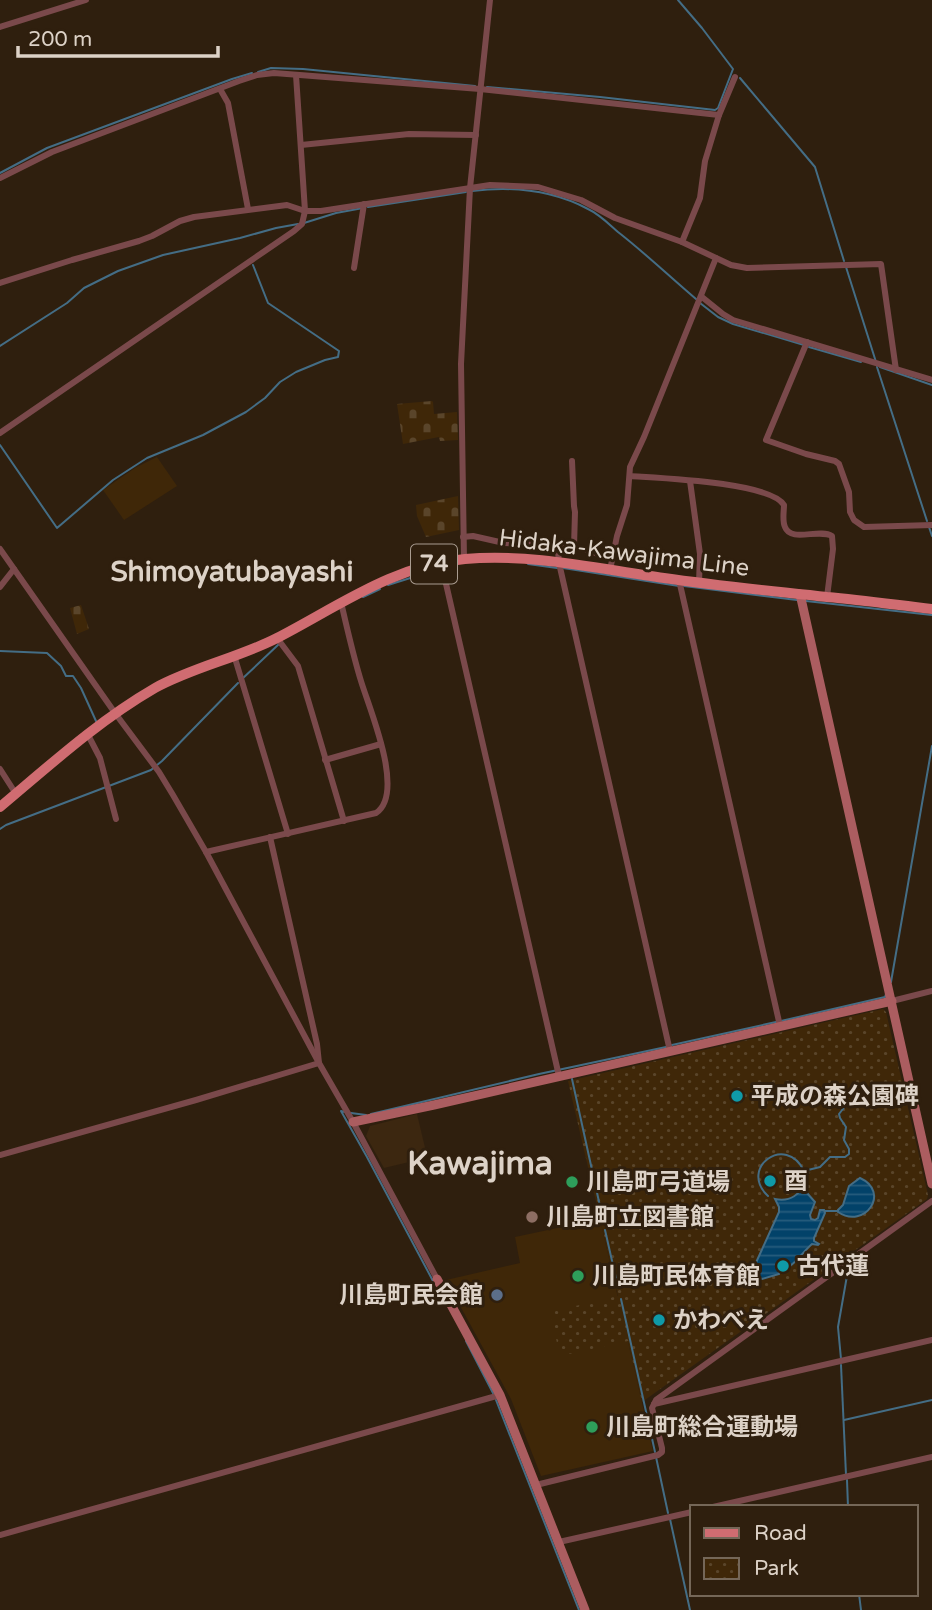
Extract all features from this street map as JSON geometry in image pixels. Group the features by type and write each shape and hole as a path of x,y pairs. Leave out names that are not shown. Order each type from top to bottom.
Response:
{"main road":[{"name":"Hidaka-Kawajima Line","path":"0,807 88,733 158,687 277,638 387,579 441,562 503,558 559,563 699,583 932,609"}],"street":[{"path":"0,27 86,0"},
{"path":"464,559 461,364 470,188 490,0"},
{"path":"0,178 52,152 257,75 274,73 480,89 719,115"},
{"path":"0,433 302,224 305,211 296,75"},
{"path":"682,242 700,198 705,161 719,115 735,77"},
{"path":"220,89 228,103 248,209"},
{"path":"301,145 409,134 475,135"},
{"path":"0,283 152,236 180,221 287,205 305,211 321,211 490,185 538,187 582,200 615,218 682,242 731,265 747,268 881,264 896,370"},
{"path":"354,268 364,204"},
{"path":"610,570 627,505 630,467 716,258"},
{"path":"702,297 733,320 932,380"},
{"path":"807,342 766,440 839,464 849,492 850,512 854,520 864,527 932,525"},
{"path":"572,461 574,547"},
{"path":"630,476 729,485 773,496 782,501 785,530 789,533 804,536 821,532 832,536 827,597"},
{"path":"690,481 700,554 699,583"},
{"path":"463,537 574,547 611,559"},
{"path":"503,558 505,542"},
{"path":"559,546 559,563 670,1052"},
{"path":"0,549 159,772 206,852 500,1395 585,1610"},
{"path":"441,562 559,1076"},
{"path":"0,587 14,569"},
{"path":"679,580 780,1026"},
{"path":"800,594 930,1162 932,1184"},
{"path":"206,852 376,813 386,802 388,787 381,744 360,679 341,602"},
{"path":"277,638 298,666 344,821"},
{"path":"234,655 288,834"},
{"path":"88,733 100,758 116,819"},
{"path":"326,760 381,744"},
{"path":"0,769 16,794"},
{"path":"270,837 319,1063"},
{"path":"353,1122 932,991"},
{"path":"0,1155 319,1063"},
{"path":"653,1404 932,1201"},
{"path":"653,1404 932,1340"},
{"path":"0,1535 500,1395"},
{"path":"536,1485 658,1455 662,1448 653,1404"},
{"path":"722,1505 932,1457"},
{"path":"559,1542 690,1511"}],"shaded area":[{"path":"417,1114 426,1158 384,1168 366,1136 370,1126"}],"green space":[{"path":"432,401 434,414 457,412 458,440 440,441 439,437 403,444 397,404"},
{"path":"157,457 177,486 124,520 103,490"},
{"path":"458,496 459,530 426,537 417,516 416,505"},
{"path":"81,605 89,629 77,634 70,608"},
{"path":"883,1009 886,1012 927,1199 642,1402 628,1341 560,1356 550,1312 618,1296 568,1081"},
{"path":"600,1219 653,1451 541,1476 511,1399 446,1280 520,1263 515,1237"}],"water":[{"path":"860,1178 869,1184 873,1192 871,1207 857,1216 838,1212 849,1186"},
{"path":"805,1180 807,1193 815,1202 811,1219 818,1218 820,1210 825,1213 814,1238 819,1244 812,1244 789,1267 780,1265 779,1274 762,1279 756,1274 754,1267 779,1212 775,1199 794,1196 801,1190"}],"waterway":[{"path":"487,87 715,110 733,69 678,0"},
{"path":"258,72 271,68 303,69 475,86"},
{"path":"0,173 47,148 252,73"},
{"path":"740,78 815,167 844,261"},
{"path":"472,191 532,191 560,197 588,209 604,219 696,299"},
{"path":"368,207 466,192"},
{"path":"304,223 363,208"},
{"path":"0,346 67,303 84,288 118,271 163,255 298,224"},
{"path":"0,445 57,528 113,480 147,458 203,435 246,412 280,382 296,372 338,357 339,351 268,303 253,265"},
{"path":"846,267 876,362"},
{"path":"700,303 718,317 733,324 804,345"},
{"path":"809,347 861,362"},
{"path":"877,367 927,521"},
{"path":"880,367 932,385"},
{"path":"929,527 932,536"},
{"path":"528,564 557,568"},
{"path":"563,568 679,586"},
{"path":"388,585 439,569"},
{"path":"684,586 797,600"},
{"path":"363,597 380,589"},
{"path":"806,601 932,615"},
{"path":"242,679 279,644"},
{"path":"0,651 47,653 61,666 66,676 73,676 96,721"},
{"path":"0,829 151,770 238,683"},
{"path":"891,982 932,746"},
{"path":"781,1021 885,997 886,994"},
{"path":"672,1045 776,1022"},
{"path":"371,1114 666,1047"},
{"path":"572,1079 594,1179"},
{"path":"768,1196 760,1185 758,1175 761,1166 768,1159 787,1155 796,1160 804,1171 820,1167 830,1157 845,1157 849,1154 844,1140 846,1127 839,1114 846,1105 841,1095"},
{"path":"345,1112 341,1111 433,1281"},
{"path":"351,1113 366,1115"},
{"path":"596,1188 603,1220"},
{"path":"825,1211 838,1211"},
{"path":"605,1230 618,1287"},
{"path":"841,1359 838,1327 848,1270 852,1262"},
{"path":"621,1299 655,1452"},
{"path":"466,1341 494,1395"},
{"path":"841,1365 846,1475"},
{"path":"496,1400 579,1610"},
{"path":"844,1420 932,1400"},
{"path":"656,1457 668,1513"},
{"path":"847,1480 848,1505"},
{"path":"670,1519 690,1610"},
{"path":"859,1596 861,1610"}],"place":[{"name":"平成の森公園碑","path":"737,1096"},
{"name":"酉","path":"770,1181"},
{"name":"川島町弓道場","path":"572,1182"},
{"name":"川島町立図書館","path":"532,1217"},
{"name":"古代蓮","path":"783,1266"},
{"name":"川島町民体育館","path":"578,1276"},
{"name":"川島町民会館","path":"497,1295"},
{"name":"かわべえ","path":"659,1320"},
{"name":"川島町総合運動場","path":"592,1427"}],"district":[{"name":"Shimoyatubayashi","path":"232,572"},
{"name":"Kawajima","path":"480,1164"}]}
